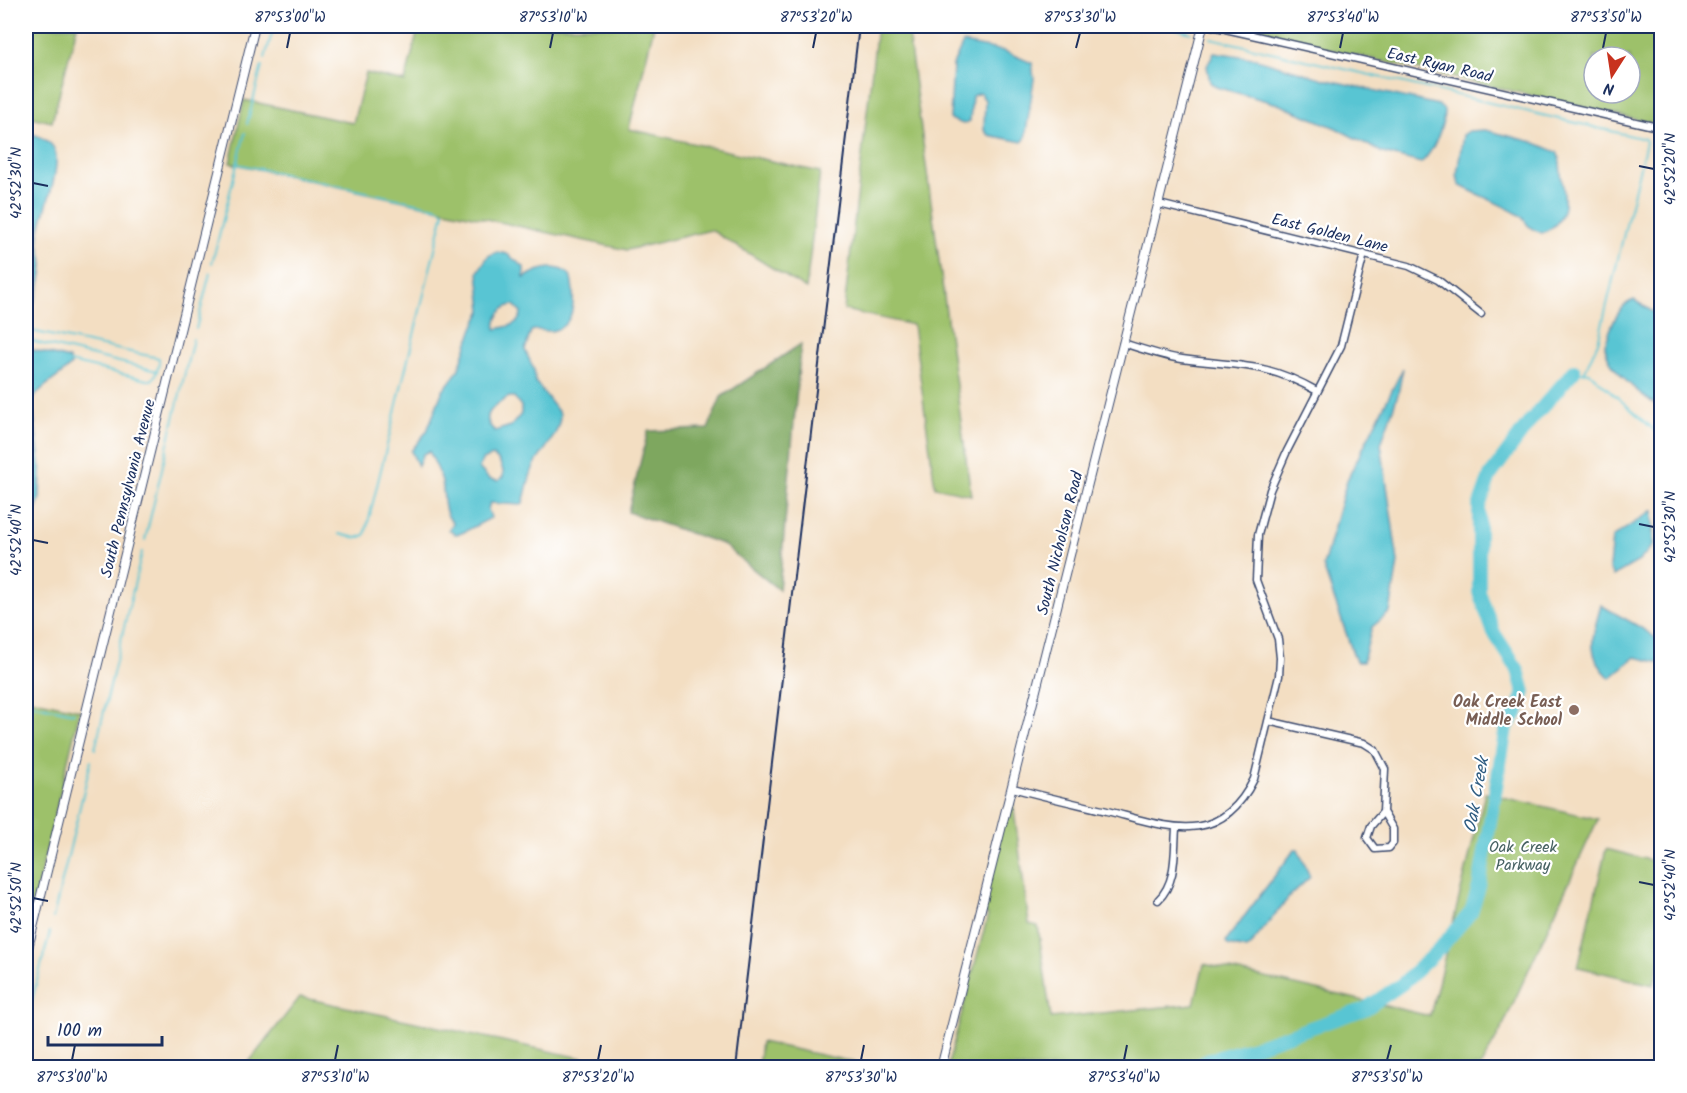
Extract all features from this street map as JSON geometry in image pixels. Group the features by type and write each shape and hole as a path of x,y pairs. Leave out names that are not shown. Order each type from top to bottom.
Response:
{"street":[{"name":"South Pennsylvania Avenue","path":"26,956 255,26"},
{"name":"South Nicholson Road","path":"941,1068 1203,26"},
{"name":"East Ryan Road","path":"1212,26 1662,128"},
{"name":"East Golden Lane","path":"1159,204 1409,266 1438,280 1481,314"},
{"path":"1013,788 1176,829 1211,822 1225,816 1246,794 1254,780 1281,658 1278,639 1258,591 1255,566 1257,543 1270,490 1341,346 1364,255"},
{"path":"1123,343 1180,359 1236,363 1271,369 1317,391"},
{"path":"1268,721 1364,743 1375,750 1385,769 1383,812 1395,836 1393,843 1382,850 1375,849 1367,838 1371,826 1383,812"},
{"path":"1158,900 1164,894 1172,876 1176,829"}],"green space":[{"path":"26,26 77,26 52,122 26,116"},
{"path":"419,26 654,26 629,129 820,172 806,289 711,230 627,250 230,163 244,100 353,123 366,73 405,82"},
{"path":"877,26 907,26 971,495 935,487 913,325 844,310"},
{"path":"1228,26 1661,26 1661,125"},
{"path":"801,344 779,590 722,544 628,512 648,431 708,429 721,397"},
{"path":"26,698 80,710 26,935"},
{"name":"Oak Creek Parkway","path":"1485,793 1598,819 1500,1032 1480,1067 947,1068 988,915 980,912 1008,802 1013,803 1029,924 1038,926 1051,1018 1194,1004 1204,964 1430,1016"},
{"path":"1606,849 1661,863 1661,954 1654,985 1578,967"},
{"path":"300,997 623,1067 245,1067"},
{"path":"761,1042 876,1067 758,1067"}],"water":[{"path":"963,43 1004,51 1032,63 1034,79 1025,139 1022,142 988,135 984,130 985,100 980,93 972,96 970,121 963,124 950,119 953,65"},
{"path":"1214,52 1253,58 1324,79 1438,105 1444,110 1440,131 1434,146 1421,163 1383,153 1336,128 1278,104 1216,87 1210,82 1207,66"},
{"path":"1485,130 1533,142 1557,152 1560,160 1564,209 1557,223 1551,228 1542,233 1536,231 1518,214 1459,185 1457,174 1463,135 1469,131"},
{"path":"26,131 43,138 53,147 56,168 39,235 43,265 41,280 26,323"},
{"path":"497,252 507,254 524,267 524,278 547,269 565,271 570,275 573,307 571,315 562,327 549,331 531,331 525,350 534,370 535,381 560,414 554,435 534,466 523,503 521,505 490,503 488,509 491,518 462,533 455,534 449,530 453,523 446,512 441,478 429,451 423,454 418,466 411,451 427,431 442,392 458,371 482,310 478,272 488,256","holes":["514,305 521,312 516,323 496,329 496,321 500,313","509,397 514,397 521,406 521,414 511,426 495,431 488,420 488,415 494,407","493,456 498,460 503,477 498,481 489,479 479,468 482,460"]},
{"path":"1634,300 1661,317 1661,408 1618,372 1607,353 1605,344 1615,318 1623,307"},
{"path":"26,348 69,359 71,365 44,387 32,403 41,470 40,498 26,536"},
{"path":"1403,368 1398,394 1381,444 1398,562 1390,612 1372,627 1363,662 1356,662 1323,566 1347,480"},
{"path":"1653,510 1653,545 1639,561 1613,576 1609,568 1612,538"},
{"path":"1601,605 1655,637 1661,643 1661,663 1635,657 1610,678 1596,660 1593,644 1593,635"},
{"path":"1295,849 1298,849 1310,877 1290,896 1249,947 1246,949 1228,945 1226,942 1228,938"}],"waterway":[{"path":"265,58 274,26"},
{"path":"1169,26 1191,33"},
{"path":"1211,38 1645,139 1598,342 1584,373"},
{"path":"247,124 262,66"},
{"path":"212,263 245,133"},
{"path":"237,164 439,208 444,212 365,535 357,538 339,534"},
{"path":"196,329 210,273"},
{"path":"26,330 159,358 158,370 152,380 70,362"},
{"path":"145,540 193,339"},
{"path":"26,340 157,371"},
{"name":"Oak Creek","path":"1574,371 1590,373 1662,437"},
{"name":"Oak Creek","path":"1194,1068 1209,1060 1365,1009 1402,984 1441,947 1471,912 1479,887 1506,728 1518,711 1524,692 1518,670 1494,633 1479,592 1479,507 1490,476 1531,420 1574,371"},
{"path":"95,749 142,552"},
{"path":"26,703 74,713"},
{"path":"53,918 91,761"},
{"path":"26,1022 50,932"}],"railway":[{"path":"736,1068 859,26"}],"place":[{"name":"Oak Creek East Middle School","path":"1574,710"}]}
